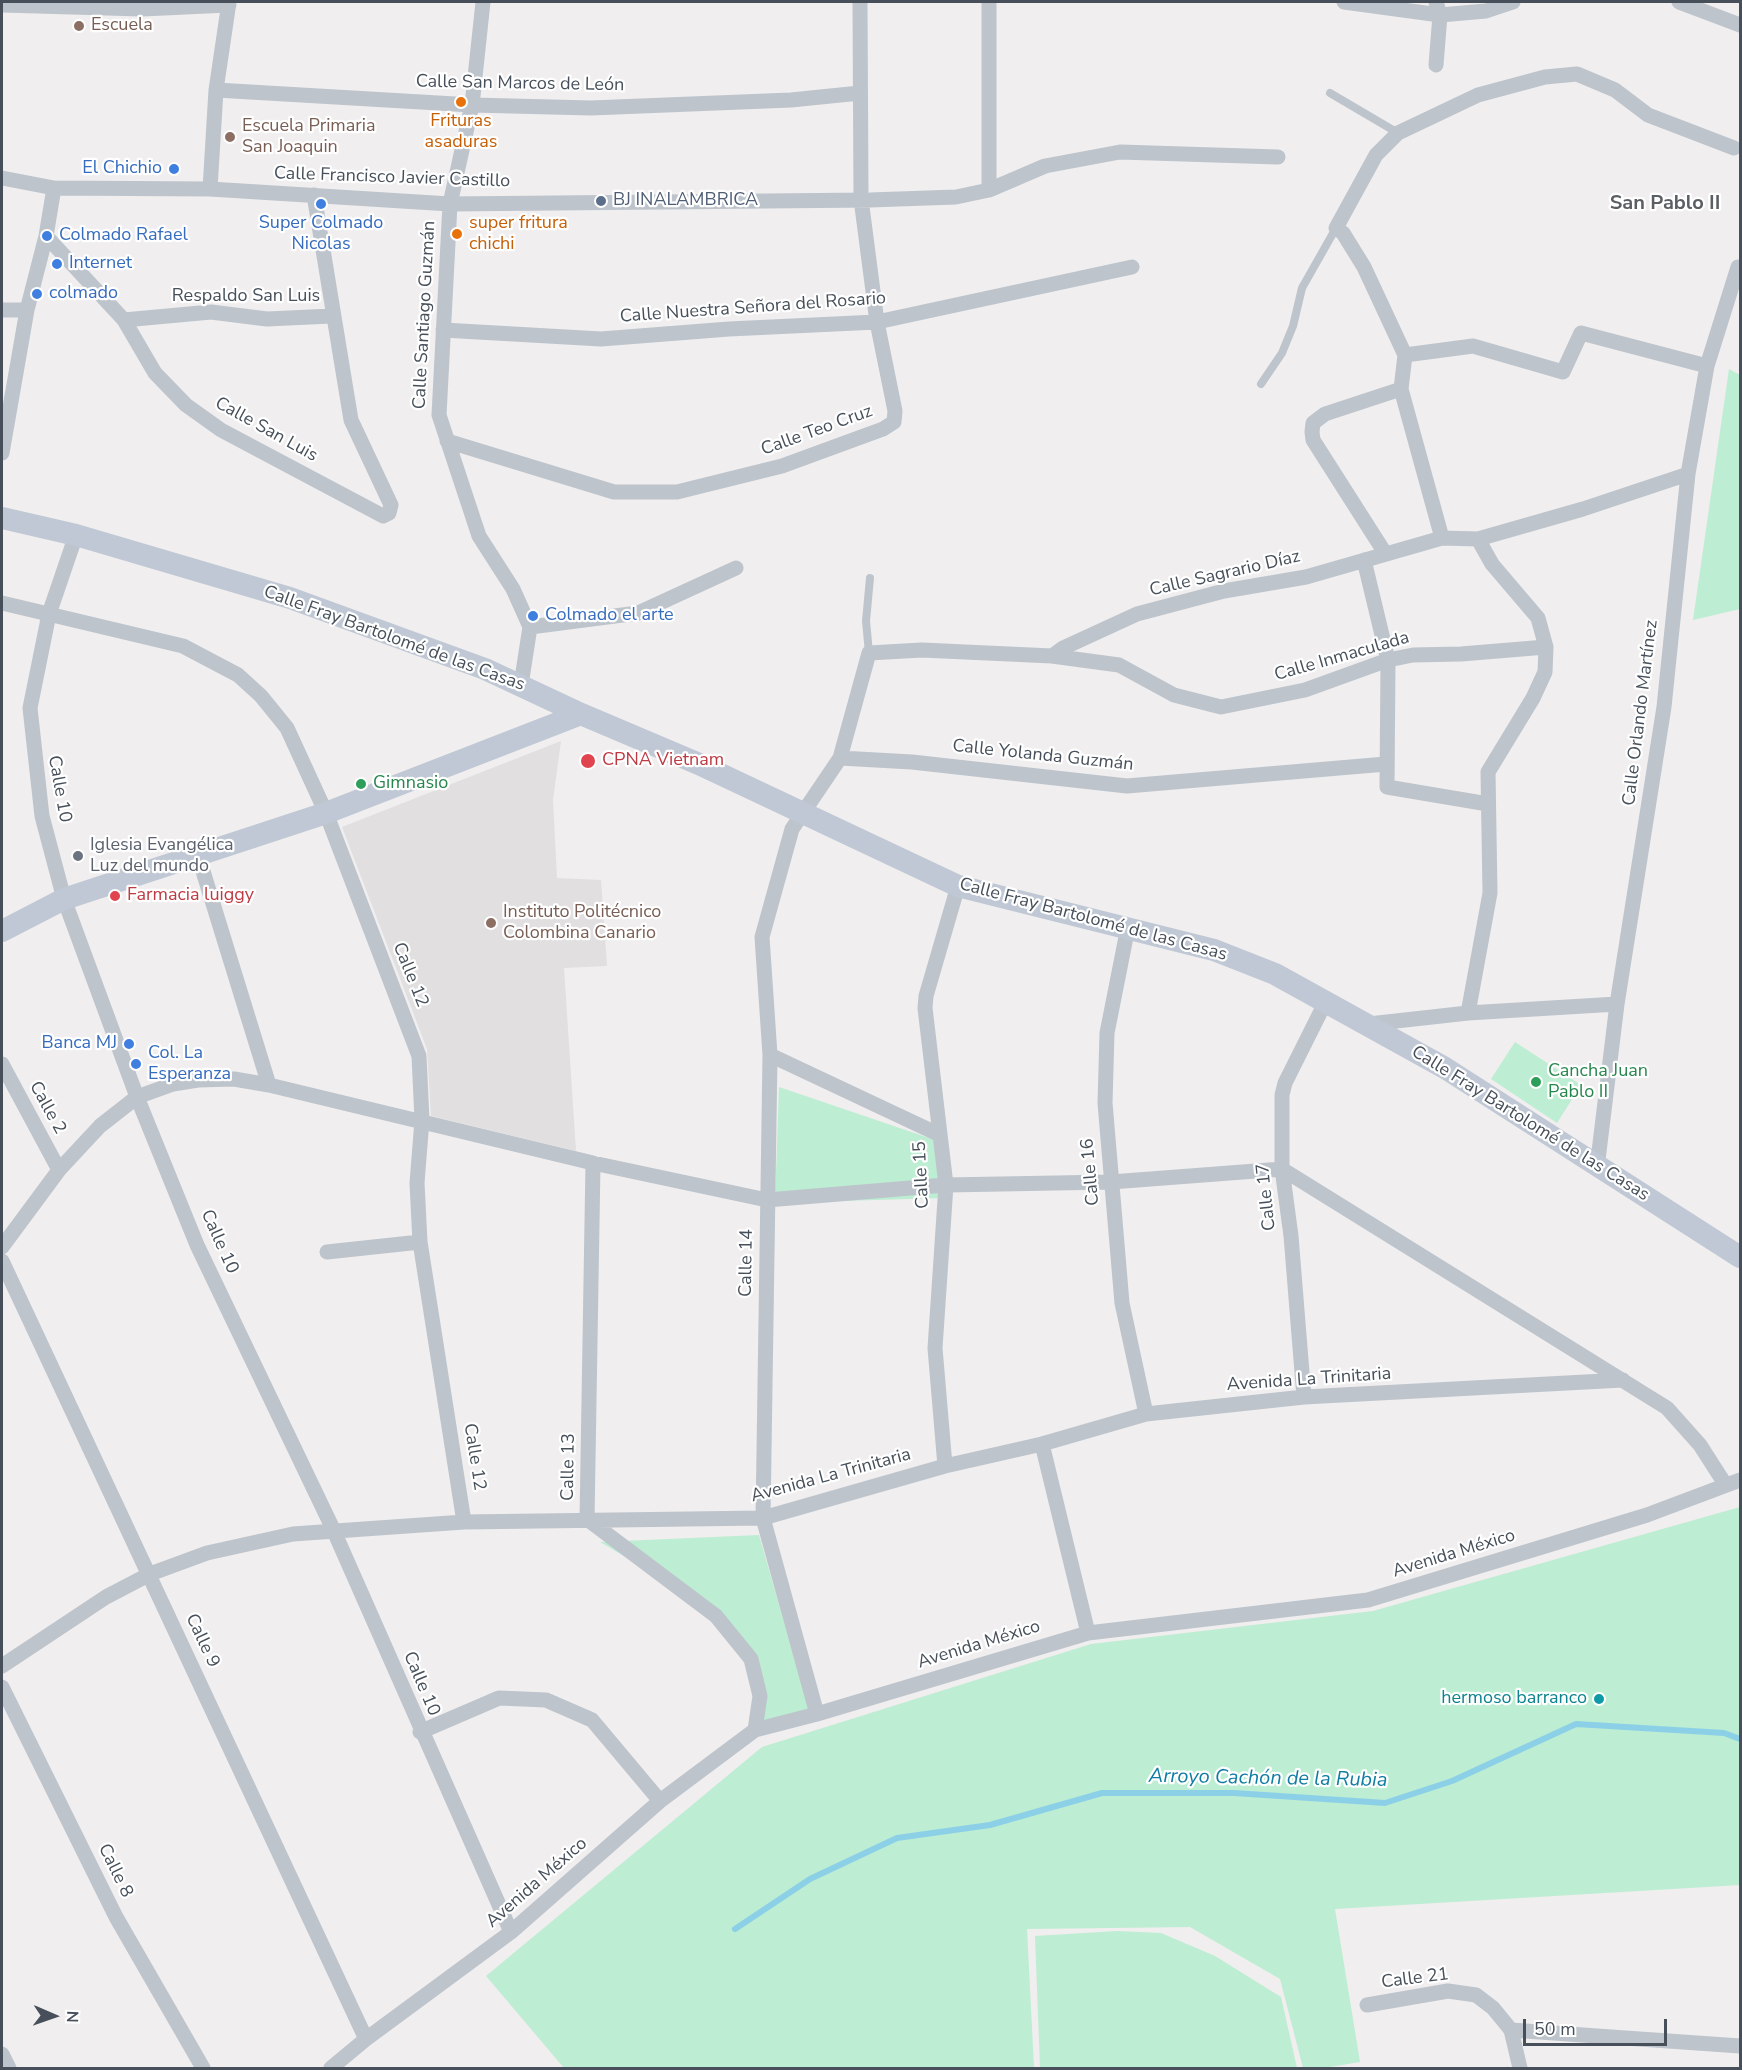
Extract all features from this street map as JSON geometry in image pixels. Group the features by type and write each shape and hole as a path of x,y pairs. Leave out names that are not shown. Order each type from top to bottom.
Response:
{"main road":[{"name":"Calle Fray Bartolomé de las Casas","path":"2,518 76,535 290,598 485,669 581,714 699,764 958,886 1214,950 1275,974 1370,1024 1445,1068 1597,1168 1740,1257"},
{"path":"2,931 64,899 326,813 581,714"}],"street":[{"name":"Calle Santiago Guzmán","path":"483,2 472,105 450,204 439,415 478,536 513,589 530,627"},
{"name":"Calle Teo Cruz","path":"447,441 614,492 677,492 782,466 883,429 894,422 895,411 876,322 861,199 860,2"},
{"path":"989,2 989,190"},
{"path":"1344,2 1486,11 1513,2"},
{"path":"1679,2 1740,25"},
{"path":"2,5 142,9 229,3 216,90 210,189"},
{"path":"1436,65 1438,8"},
{"path":"1442,538 1401,389 1405,355 1364,267 1343,233 1336,228 1376,155 1398,133 1478,95 1545,77 1577,74 1616,90 1648,114 1734,148"},
{"name":"Calle San Marcos de León","path":"216,90 472,105 591,108 790,100 860,93"},
{"name":"Calle Francisco Javier Castillo","path":"2,178 54,188 210,189 450,204 861,199 956,197 989,190 1045,166 1120,152 1278,157"},
{"path":"2,453 27,310 46,237 54,188"},
{"path":"314,195 332,316"},
{"name":"Calle San Luis","path":"46,237 124,320 155,373 186,405 220,430 383,516 389,513 391,505 351,420 332,316"},
{"name":"Calle Nuestra Señora del Rosario","path":"443,330 601,339 729,329 876,322 1132,267"},
{"name":"Calle Orlando Martínez","path":"1597,1168 1617,1004 1664,707 1688,474 1707,366 1738,267"},
{"path":"2,310 27,310"},
{"name":"Respaldo San Luis","path":"124,320 211,312 267,319 332,316"},
{"path":"1405,355 1473,346 1563,372 1581,333 1707,366"},
{"path":"1385,553 1312,440 1311,432 1313,423 1325,414 1401,389"},
{"name":"Calle Sagrario Díaz","path":"1052,656 1064,648 1137,614 1224,591 1306,577 1442,538 1478,538 1583,509 1688,474"},
{"name":"Calle 10","path":"76,535 49,614 30,708 42,816 64,899 137,1097 197,1245 333,1529 420,1731 511,1932"},
{"path":"1468,1013 1490,893 1488,772 1533,699 1545,672 1546,647 1539,618 1492,564 1478,538"},
{"path":"1364,560 1388,660 1387,787 1488,804"},
{"path":"521,685 530,627 638,613 736,568"},
{"name":"Calle 12","path":"2,603 183,646 238,675 261,696 287,728 326,813 419,1056 422,1120 417,1183 420,1242 464,1522"},
{"name":"Calle Inmaculada","path":"1052,656 1119,665 1174,695 1221,706 1305,690 1388,660 1413,655 1461,654 1546,647"},
{"path":"804,814 840,758 869,653 922,650 1052,656"},
{"name":"Calle Yolanda Guzmán","path":"840,758 912,762 1127,786 1386,764"},
{"name":"Calle 14","path":"804,814 792,828 763,926 770,1055 763,1518 817,1714"},
{"path":"198,855 269,1085"},
{"name":"Calle 15","path":"945,1466 935,1348 946,1185 926,996 958,886"},
{"name":"Calle 16","path":"1128,927 1107,1033 1105,1103 1122,1303 1146,1414"},
{"name":"Calle 17","path":"1304,1397 1291,1236 1282,1169 1282,1095 1285,1083 1326,1001"},
{"path":"1370,1024 1468,1013 1617,1004"},
{"path":"770,1055 940,1135"},
{"name":"Calle 2","path":"2,1064 59,1170"},
{"path":"2,1247 59,1170 100,1126 137,1097 173,1084 198,1080 234,1079 269,1085 422,1120 592,1163 767,1200 946,1185 1111,1182 1282,1169 1667,1408 1733,1482"},
{"name":"Calle 13","path":"592,1163 587,1519 716,1616 752,1659 760,1696 755,1730"},
{"path":"327,1252 420,1242"},
{"name":"Calle 9","path":"2,1261 366,2039"},
{"name":"Avenida La Trinitaria","path":"2,1666 106,1597 150,1574 207,1554 253,1542 333,1529 464,1522 763,1518 945,1466 1042,1444 1146,1414 1304,1397 1623,1380"},
{"path":"1042,1444 1088,1633"},
{"name":"Avenida México","path":"331,2068 366,2039 511,1932 660,1801 755,1730 817,1714 1088,1633 1368,1600 1647,1515 1733,1482"},
{"name":"Calle 8","path":"2,1687 116,1917 202,2068"},
{"path":"420,1731 499,1698 546,1700 592,1719 660,1801"},
{"name":"Calle 21","path":"1367,2005 1448,1991 1476,1995 1493,2008 1511,2030"},
{"path":"1520,2068 1511,2030 1740,2046"},
{"path":"2,2054 9,2068"}],"lane":[{"path":"1330,93 1398,133"},
{"path":"1261,384 1282,353 1293,326 1302,288 1336,228"},
{"path":"869,653 866,621 870,578"}],"shaded area":[{"name":"Instituto Politécnico Colombina Canario","path":"561,741 553,800 557,878 601,880 607,966 564,968 576,1151 431,1116 427,1049 342,827"}],"green space":[{"path":"1729,369 1740,375 1740,609 1693,620"},
{"name":"Cancha Juan Pablo II","path":"1515,1042 1581,1085 1557,1123 1491,1079"},
{"path":"779,1087 935,1140 942,1198 775,1203"},
{"path":"1740,1507 1740,1885 1335,1909 1360,2062 1324,2068 1303,2068 1280,1979 1190,1927 1027,1929 1034,2068 564,2068 486,1976 762,1747 1091,1644 1373,1611"},
{"path":"759,1535 810,1713 759,1735 765,1696 720,1612 600,1542"},
{"path":"1117,1931 1161,1933 1215,1956 1281,1997 1297,2068 1040,2068 1035,1936"}],"waterway":[{"name":"Arroyo Cachón de la Rubia","path":"735,1929 810,1879 897,1838 990,1825 1102,1793 1234,1793 1385,1803 1452,1781 1576,1724 1724,1733 1740,1739"}],"place":[{"name":"Escuela","path":"79,26"},
{"name":"Frituras asaduras","path":"461,102"},
{"name":"Escuela Primaria San Joaquin","path":"230,137"},
{"name":"El Chichio","path":"174,169"},
{"name":"BJ INALAMBRICA","path":"601,201"},
{"name":"Super Colmado Nicolas","path":"321,204"},
{"name":"super fritura chichi","path":"457,234"},
{"name":"Colmado Rafael","path":"47,236"},
{"name":"Internet","path":"57,264"},
{"name":"colmado","path":"37,294"},
{"name":"Colmado el arte","path":"533,616"},
{"name":"CPNA Vietnam","path":"588,761"},
{"name":"Gimnasio","path":"361,784"},
{"name":"Iglesia Evangélica Luz del mundo","path":"78,856"},
{"name":"Farmacia luiggy","path":"115,896"},
{"name":"Instituto Politécnico Colombina Canario","path":"491,923"},
{"name":"Banca MJ","path":"129,1044"},
{"name":"Col. La Esperanza","path":"136,1064"},
{"name":"Cancha Juan Pablo II","path":"1536,1082"},
{"name":"hermoso barranco","path":"1599,1699"}],"district":[{"name":"San Pablo II","path":"1665,204"}]}
